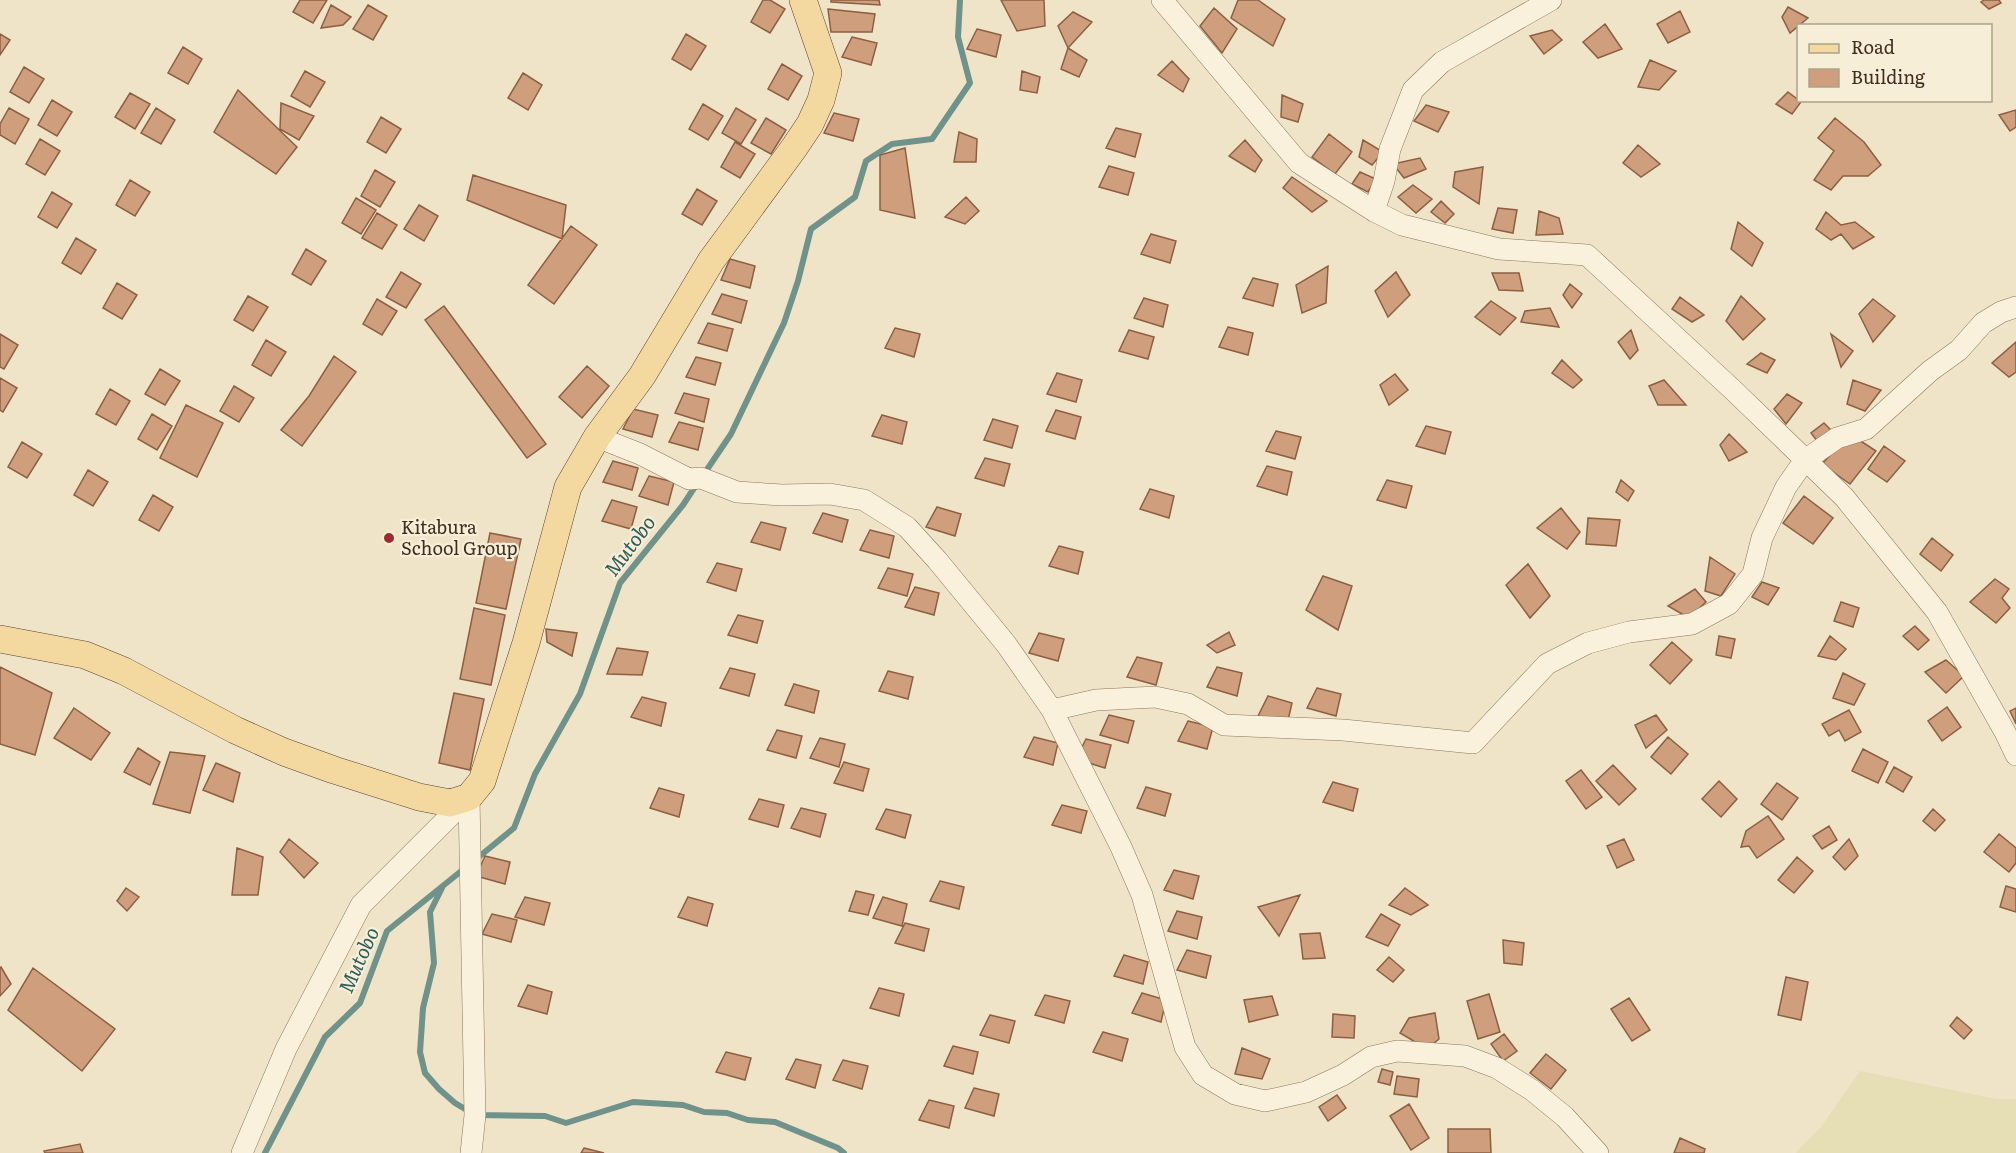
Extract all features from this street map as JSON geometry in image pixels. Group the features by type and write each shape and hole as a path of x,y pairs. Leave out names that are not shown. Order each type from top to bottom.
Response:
{"main road":[{"path":"0,639 85,655 124,671 235,730 284,752 334,770 419,797 450,803 469,797 482,781 516,675 568,487 597,437 642,376 711,261 810,124 821,100 828,74 803,0"}],"street":[{"path":"1162,0 1299,163 1374,211 1401,225 1499,249 1587,255 1844,497 1937,612 2006,732 2016,754"},
{"path":"1374,211 1384,181 1390,149 1413,90 1442,62 1551,0"},
{"path":"1052,710 1096,700 1155,697 1188,704 1224,725 1343,730 1473,743 1547,664 1588,643 1629,632 1692,624 1729,604 1753,574 1762,538 1786,486 1806,460 1837,438 1866,429 1930,371 1959,350 1983,323 2001,312 2016,308"},
{"path":"597,437 640,454 689,479 701,478 737,492 782,495 830,494 864,500 907,527 1006,644 1052,710 1142,895 1185,1047 1203,1075 1235,1094 1265,1101 1306,1092 1343,1075 1371,1057 1388,1053 1465,1056 1497,1068 1532,1090 1565,1117 1598,1153"},
{"path":"242,1153 286,1049 361,905 469,797"},
{"path":"469,797 475,1115 471,1153"}],"shaded area":[{"path":"1860,1071 1996,1099 2016,1099 2016,1153 1796,1153 1821,1127"}],"building":[{"path":"300,0 327,0 313,23 293,12"},
{"path":"763,0 770,0 785,9 770,33 751,22"},
{"path":"831,0 879,0 880,5 831,2"},
{"path":"1001,0 1044,0 1045,26 1017,31"},
{"path":"1238,0 1258,0 1285,19 1273,46 1231,18"},
{"path":"1999,0 2001,3 1989,9 1981,2"},
{"path":"331,5 351,17 343,25 321,28"},
{"path":"368,5 387,16 373,40 353,29"},
{"path":"1788,7 1808,18 1801,24 1797,24 1797,27 1790,33 1782,17"},
{"path":"1214,8 1237,29 1222,53 1200,26"},
{"path":"828,9 875,14 872,32 831,32"},
{"path":"1680,11 1690,32 1668,43 1657,24"},
{"path":"1073,12 1092,22 1068,48 1058,26"},
{"path":"1605,24 1622,49 1598,58 1583,42"},
{"path":"977,29 1001,35 996,57 967,49"},
{"path":"1552,30 1562,40 1544,54 1530,36"},
{"path":"0,34 10,40 0,55"},
{"path":"686,34 706,46 691,70 672,59"},
{"path":"852,37 877,43 871,65 842,57"},
{"path":"183,47 202,59 188,84 168,73"},
{"path":"1068,48 1087,60 1079,77 1061,69"},
{"path":"1650,60 1676,71 1659,90 1638,87"},
{"path":"1172,61 1189,79 1183,92 1158,75"},
{"path":"782,64 802,76 788,100 768,89"},
{"path":"24,67 44,79 29,103 10,92"},
{"path":"305,71 325,82 310,107 291,96"},
{"path":"1022,71 1040,77 1037,93 1020,90"},
{"path":"523,73 542,85 528,110 508,98"},
{"path":"238,90 297,147 276,174 214,132"},
{"path":"1788,92 1797,99 1797,102 1801,102 1792,114 1776,104"},
{"path":"130,93 150,104 135,129 115,117"},
{"path":"1282,95 1303,104 1298,122 1281,117"},
{"path":"52,100 72,112 57,136 38,125"},
{"path":"281,103 314,116 299,140 280,129"},
{"path":"703,104 723,116 708,140 689,129"},
{"path":"1426,105 1449,112 1438,132 1414,121"},
{"path":"9,108 29,119 15,144 0,135 0,124"},
{"path":"156,108 175,120 161,144 141,133"},
{"path":"736,108 756,120 741,144 722,133"},
{"path":"2016,110 2016,127 2010,131 1999,115"},
{"path":"834,113 859,119 853,141 824,133"},
{"path":"381,117 401,129 386,153 367,142"},
{"path":"766,118 786,130 771,154 751,143"},
{"path":"1835,118 1864,142 1881,165 1868,176 1843,176 1831,190 1814,180 1834,151 1818,138"},
{"path":"1116,128 1141,134 1135,157 1106,148"},
{"path":"959,132 977,139 976,162 954,162"},
{"path":"1329,134 1352,152 1335,174 1312,157"},
{"path":"40,139 60,151 45,175 26,164"},
{"path":"1245,140 1262,160 1255,172 1229,156"},
{"path":"1363,140 1383,152 1372,165 1359,157"},
{"path":"735,142 755,154 740,178 721,167"},
{"path":"1638,145 1660,164 1641,177 1623,163"},
{"path":"905,148 915,218 880,210 880,155"},
{"path":"1420,158 1426,169 1404,178 1393,164"},
{"path":"1109,166 1134,173 1128,195 1099,187"},
{"path":"1483,167 1479,204 1453,187 1455,172"},
{"path":"375,170 395,182 380,207 361,196"},
{"path":"1360,172 1376,179 1368,192 1352,184"},
{"path":"473,175 566,205 562,239 467,200"},
{"path":"1292,177 1327,201 1312,212 1283,188"},
{"path":"130,180 150,192 135,216 116,205"},
{"path":"1413,185 1432,199 1416,213 1398,197"},
{"path":"697,189 717,201 702,225 682,214"},
{"path":"52,192 72,204 57,228 38,217"},
{"path":"966,197 979,211 965,224 945,217"},
{"path":"356,198 376,210 361,234 342,223"},
{"path":"1441,201 1454,214 1445,223 1431,212"},
{"path":"419,205 438,216 424,241 404,229"},
{"path":"1498,208 1517,210 1513,233 1492,229"},
{"path":"1539,211 1559,218 1563,234 1536,235"},
{"path":"1826,212 1841,225 1855,222 1874,237 1853,249 1841,234 1831,240 1816,229"},
{"path":"377,213 397,225 382,249 362,238"},
{"path":"1738,222 1763,243 1752,266 1731,249"},
{"path":"571,226 597,245 554,304 528,285"},
{"path":"1151,234 1176,241 1170,263 1141,254"},
{"path":"76,238 96,250 81,274 62,263"},
{"path":"306,249 326,261 311,285 292,274"},
{"path":"730,259 755,266 750,288 721,280"},
{"path":"1328,266 1326,303 1302,313 1296,285"},
{"path":"401,272 421,284 406,308 386,297"},
{"path":"1396,272 1410,295 1388,317 1375,291"},
{"path":"1492,273 1519,273 1523,291 1499,290"},
{"path":"1253,278 1278,284 1273,306 1243,298"},
{"path":"117,283 137,295 122,319 103,308"},
{"path":"1570,284 1582,294 1572,308 1563,295"},
{"path":"722,294 747,301 741,323 712,314"},
{"path":"248,296 268,307 253,331 234,320"},
{"path":"1741,296 1765,319 1743,340 1726,321"},
{"path":"1680,297 1704,315 1692,322 1672,309"},
{"path":"1144,298 1168,305 1163,327 1134,318"},
{"path":"377,299 397,311 382,335 363,324"},
{"path":"1873,299 1895,316 1873,342 1859,314"},
{"path":"1491,301 1516,318 1500,335 1475,317"},
{"path":"444,306 546,444 527,458 425,320"},
{"path":"1550,308 1559,327 1521,322 1525,311"},
{"path":"708,323 733,329 727,351 698,343"},
{"path":"1228,327 1253,333 1248,355 1219,347"},
{"path":"895,328 920,334 914,357 885,348"},
{"path":"1129,330 1154,337 1148,359 1119,351"},
{"path":"1631,330 1638,350 1630,359 1618,342"},
{"path":"0,334 18,345 4,369 0,367"},
{"path":"1831,334 1853,351 1841,367"},
{"path":"266,340 286,352 271,376 252,365"},
{"path":"2016,342 2016,372 2009,377 1992,363"},
{"path":"1761,353 1775,360 1767,373 1747,364"},
{"path":"334,356 356,372 302,446 281,430 309,396"},
{"path":"696,357 721,363 715,385 686,377"},
{"path":"1562,360 1582,380 1573,388 1552,373"},
{"path":"587,366 609,386 582,418 559,397"},
{"path":"160,369 180,381 165,405 145,394"},
{"path":"1057,373 1082,380 1076,402 1047,394"},
{"path":"1395,374 1408,390 1389,405 1380,385"},
{"path":"0,378 17,388 3,412 0,410"},
{"path":"1664,380 1686,405 1658,405 1649,386"},
{"path":"1853,380 1881,390 1865,411 1847,404"},
{"path":"234,386 254,398 239,422 220,411"},
{"path":"110,389 130,401 116,425 96,414"},
{"path":"684,393 709,399 704,422 675,413"},
{"path":"1787,394 1802,403 1786,424 1774,409"},
{"path":"186,405 223,423 197,477 160,458"},
{"path":"633,409 658,415 652,437 623,429"},
{"path":"1056,410 1081,417 1075,439 1046,431"},
{"path":"152,414 172,426 157,450 138,439"},
{"path":"882,415 907,422 902,444 872,436"},
{"path":"993,419 1018,426 1012,448 984,440"},
{"path":"679,422 703,428 698,450 669,442"},
{"path":"1824,423 1836,435 1820,445 1811,433"},
{"path":"1426,426 1451,432 1445,454 1416,446"},
{"path":"1276,431 1301,437 1295,459 1266,451"},
{"path":"1729,434 1747,452 1729,461 1720,445"},
{"path":"1853,436 1876,451 1850,484 1822,464 1844,440"},
{"path":"22,442 42,454 27,478 8,467"},
{"path":"1884,446 1905,461 1887,482 1868,469"},
{"path":"985,458 1010,464 1004,486 975,478"},
{"path":"613,461 638,468 632,490 603,482"},
{"path":"1267,466 1292,472 1287,495 1257,486"},
{"path":"88,470 108,482 93,506 74,495"},
{"path":"649,476 674,482 668,505 639,496"},
{"path":"1387,480 1412,486 1406,508 1377,500"},
{"path":"1621,480 1634,491 1628,501 1616,492"},
{"path":"1150,489 1174,496 1169,518 1140,509"},
{"path":"153,495 173,507 159,531 139,520"},
{"path":"1804,496 1833,518 1813,544 1783,523"},
{"path":"612,500 637,507 631,529 602,521"},
{"path":"937,507 961,514 955,536 926,527"},
{"path":"1561,508 1580,532 1567,549 1537,528"},
{"path":"823,513 848,520 842,542 813,533"},
{"path":"1588,518 1620,520 1616,546 1586,544"},
{"path":"761,522 786,528 780,550 751,542"},
{"path":"870,530 894,536 889,558 860,550"},
{"path":"490,533 521,539 506,609 476,603"},
{"path":"1932,538 1953,555 1941,571 1920,554"},
{"path":"1059,546 1083,552 1078,574 1049,566"},
{"path":"1710,557 1735,574 1721,596 1705,591"},
{"path":"717,563 742,569 736,591 707,582"},
{"path":"1528,564 1550,596 1530,618 1506,585"},
{"path":"888,568 913,574 907,596 878,588"},
{"path":"1323,576 1352,586 1338,630 1306,610"},
{"path":"1995,579 2009,589 2002,598 2010,608 1996,623 1970,602"},
{"path":"1762,582 1779,588 1768,605 1752,597"},
{"path":"915,587 939,593 934,615 905,607"},
{"path":"1695,589 1706,602 1689,618 1668,606"},
{"path":"1841,602 1859,608 1853,627 1834,621"},
{"path":"474,608 505,615 491,685 460,679"},
{"path":"738,615 763,621 757,643 728,635"},
{"path":"1915,626 1929,640 1918,650 1903,636"},
{"path":"546,629 577,633 572,656 547,642"},
{"path":"1229,632 1235,645 1217,653 1207,645"},
{"path":"1039,633 1064,639 1058,661 1029,653"},
{"path":"1719,636 1735,639 1731,658 1716,655"},
{"path":"1830,636 1846,649 1836,660 1818,656"},
{"path":"1672,642 1692,660 1670,684 1650,665"},
{"path":"617,648 648,652 642,675 607,674"},
{"path":"1137,657 1162,663 1156,685 1127,677"},
{"path":"1946,660 1964,676 1946,693 1925,672"},
{"path":"0,667 52,693 35,755 0,744"},
{"path":"1217,667 1242,673 1237,696 1207,687"},
{"path":"730,668 755,674 749,696 720,688"},
{"path":"888,671 913,677 908,699 879,691"},
{"path":"1843,673 1865,684 1854,705 1833,698"},
{"path":"794,684 819,691 814,713 785,705"},
{"path":"1317,688 1341,694 1336,716 1307,708"},
{"path":"454,693 484,699 470,770 439,763"},
{"path":"1268,696 1292,703 1287,725 1258,716"},
{"path":"642,697 666,703 661,726 631,717"},
{"path":"1947,707 1961,727 1942,741 1928,721"},
{"path":"74,708 110,733 91,760 54,738"},
{"path":"2016,708 2016,724 2010,711"},
{"path":"1849,710 1861,732 1845,741 1839,730 1829,736 1822,724"},
{"path":"1109,715 1134,721 1128,743 1100,735"},
{"path":"1656,715 1667,730 1646,748 1635,725"},
{"path":"1188,721 1213,727 1207,749 1178,741"},
{"path":"777,730 802,736 796,758 767,750"},
{"path":"1034,737 1058,743 1053,765 1024,757"},
{"path":"1668,737 1688,754 1671,774 1651,757"},
{"path":"820,738 845,744 839,767 810,758"},
{"path":"1086,739 1111,745 1105,768 1076,759"},
{"path":"138,748 160,762 150,785 124,772"},
{"path":"1863,749 1888,762 1878,783 1852,771"},
{"path":"170,752 205,756 190,813 153,804"},
{"path":"844,762 869,769 863,791 834,783"},
{"path":"216,763 240,773 233,802 203,790"},
{"path":"1613,765 1636,789 1619,805 1596,781"},
{"path":"1894,767 1912,777 1903,792 1886,782"},
{"path":"1581,770 1602,797 1586,809 1566,781"},
{"path":"1719,781 1737,799 1721,817 1702,799"},
{"path":"1333,782 1358,789 1353,811 1323,802"},
{"path":"1777,783 1798,798 1782,820 1761,804"},
{"path":"1146,787 1171,794 1165,816 1137,808"},
{"path":"659,788 684,795 679,817 650,808"},
{"path":"759,799 784,805 778,827 749,819"},
{"path":"1062,805 1087,811 1081,833 1052,825"},
{"path":"801,808 826,814 820,837 791,828"},
{"path":"886,809 911,815 905,838 876,829"},
{"path":"1933,809 1945,820 1935,831 1923,821"},
{"path":"1768,816 1784,839 1757,858 1749,846 1741,847 1746,831"},
{"path":"1829,826 1837,840 1822,849 1813,836"},
{"path":"1999,834 2016,848 2016,863 2009,872 1984,852"},
{"path":"289,839 318,863 304,878 280,852"},
{"path":"1624,839 1634,860 1617,868 1607,846"},
{"path":"1849,839 1858,856 1845,870 1833,857"},
{"path":"237,848 263,857 258,895 232,895"},
{"path":"485,856 510,862 505,884 476,876"},
{"path":"1797,857 1813,871 1794,893 1778,880"},
{"path":"1174,870 1199,876 1193,899 1164,890"},
{"path":"940,881 964,887 959,909 930,901"},
{"path":"2006,886 2016,889 2016,912 2000,907"},
{"path":"126,888 139,897 127,911 117,901"},
{"path":"1405,888 1428,905 1411,915 1389,905"},
{"path":"856,891 874,895 868,915 849,911"},
{"path":"1300,895 1279,936 1258,907"},
{"path":"525,897 550,903 544,925 515,917"},
{"path":"688,897 713,904 707,926 678,917"},
{"path":"883,897 907,904 902,926 873,918"},
{"path":"1177,911 1202,917 1197,939 1168,931"},
{"path":"492,914 517,920 511,942 482,934"},
{"path":"1381,914 1400,925 1388,946 1366,937"},
{"path":"905,923 929,929 924,951 895,943"},
{"path":"1320,933 1325,958 1303,959 1300,934"},
{"path":"1503,940 1524,943 1522,965 1504,963"},
{"path":"1187,950 1211,956 1206,978 1177,970"},
{"path":"1124,955 1148,962 1143,984 1114,976"},
{"path":"1389,957 1404,970 1393,982 1377,970"},
{"path":"0,968 11,984 0,996"},
{"path":"33,968 115,1029 82,1071 8,1010"},
{"path":"1786,977 1808,982 1801,1020 1778,1015"},
{"path":"528,985 552,992 547,1014 518,1006"},
{"path":"879,988 904,994 899,1016 870,1008"},
{"path":"1142,993 1166,1000 1161,1022 1132,1013"},
{"path":"1489,994 1500,1032 1478,1039 1467,1001"},
{"path":"1045,995 1070,1001 1064,1023 1035,1015"},
{"path":"1272,996 1278,1015 1249,1022 1244,1000"},
{"path":"1629,998 1650,1030 1632,1041 1611,1009"},
{"path":"1435,1013 1439,1039 1427,1049 1400,1033 1409,1018"},
{"path":"1333,1014 1355,1016 1354,1038 1332,1037"},
{"path":"990,1015 1015,1021 1009,1043 980,1035"},
{"path":"1957,1017 1972,1030 1964,1039 1950,1026"},
{"path":"1103,1032 1128,1039 1122,1061 1093,1052"},
{"path":"1504,1034 1517,1051 1503,1061 1491,1044"},
{"path":"953,1046 978,1052 973,1074 944,1066"},
{"path":"1242,1048 1270,1059 1262,1079 1235,1074"},
{"path":"726,1052 751,1058 745,1080 716,1072"},
{"path":"1546,1054 1566,1070 1551,1089 1530,1073"},
{"path":"796,1059 821,1065 815,1088 786,1079"},
{"path":"843,1060 868,1066 862,1089 833,1080"},
{"path":"1382,1069 1393,1072 1390,1085 1378,1082"},
{"path":"1397,1076 1419,1079 1417,1097 1394,1094"},
{"path":"974,1088 999,1094 994,1116 965,1108"},
{"path":"1337,1095 1346,1108 1328,1121 1319,1107"},
{"path":"929,1100 954,1106 949,1128 919,1120"},
{"path":"1409,1104 1429,1138 1411,1150 1390,1116"},
{"path":"1448,1129 1490,1129 1491,1153 1448,1153"},
{"path":"1680,1138 1705,1149 1704,1153 1674,1153"},
{"path":"80,1144 83,1153 45,1153 44,1151"},
{"path":"584,1148 604,1153 581,1153"}],"waterway":[{"name":"Mutobo","path":"704,474 731,434 784,323 798,281 811,229 855,197 866,161 892,144 932,139 970,83 958,37 960,0"},
{"name":"Mutobo","path":"475,860 514,828 535,774 580,694 620,583 683,505 698,482"},
{"name":"Mutobo","path":"265,1153 325,1037 360,1003 387,931 465,868"},
{"path":"442,888 430,912 434,963 423,1008 420,1052 425,1073 455,1103 475,1115 545,1116 566,1123 633,1102 683,1105 704,1112 727,1113 748,1120 775,1122 838,1148 844,1153"}],"place":[{"name":"Kitabura School Group","path":"389,538"}]}
